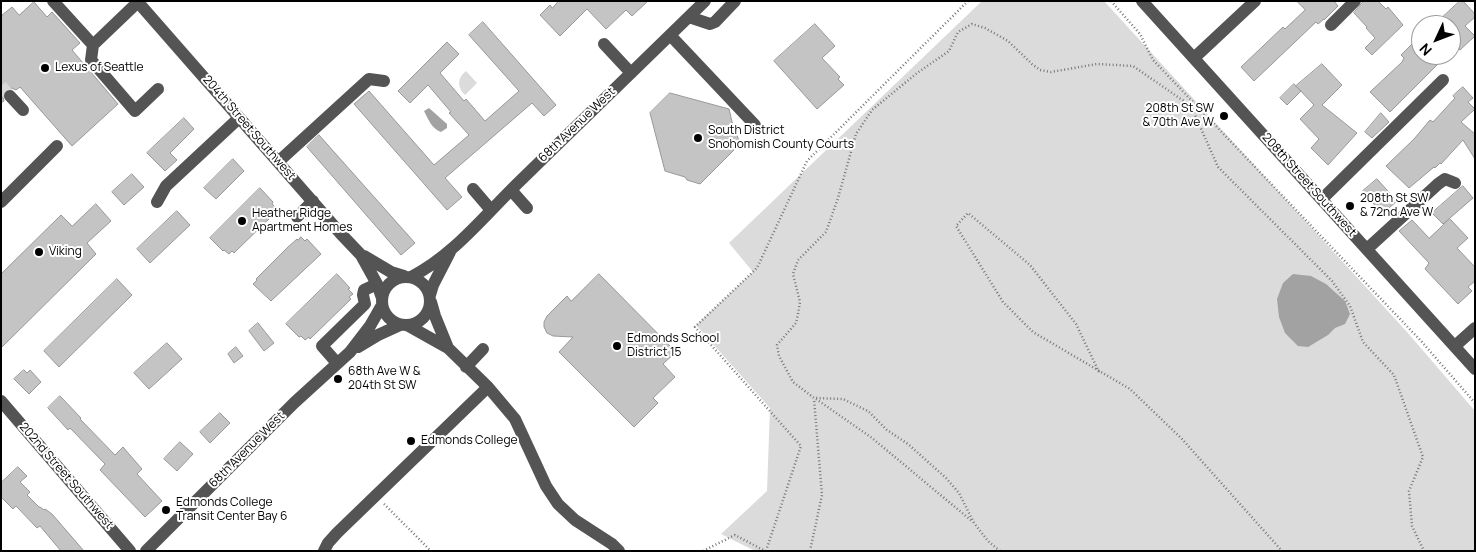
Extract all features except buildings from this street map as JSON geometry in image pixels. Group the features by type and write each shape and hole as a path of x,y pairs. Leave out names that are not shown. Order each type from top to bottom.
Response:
{"street":[{"path":"53,1 93,45"},
{"name":"68th Avenue West","path":"407,276 421,271 451,250 705,1"},
{"path":"689,17 710,24 735,1"},
{"name":"208th Street Southwest","path":"1142,1 1475,369"},
{"path":"1194,58 1255,1"},
{"path":"1331,25 1355,1"},
{"path":"138,2 93,45 91,60 135,111 158,89"},
{"name":"204th Street Southwest","path":"138,2 361,255 377,284 382,301"},
{"path":"670,35 755,125"},
{"path":"604,44 631,73"},
{"path":"278,162 369,79 384,81"},
{"path":"1322,199 1444,80"},
{"path":"10,96 22,110"},
{"path":"158,202 166,186 239,118"},
{"path":"1,202 57,146"},
{"path":"1367,249 1438,184 1445,179 1455,183"},
{"path":"473,189 491,210"},
{"path":"511,190 527,208"},
{"path":"297,217 313,201"},
{"name":"68th Avenue West","path":"430,298 433,285 451,250"},
{"name":"204th Street Southwest","path":"361,255 391,272 407,276"},
{"path":"448,348 434,316 427,288 423,283 407,276 397,278 386,286 382,301 384,312 388,317 448,348 488,388 515,419 546,486 558,504 575,520 612,544 619,551"},
{"path":"337,364 322,346 364,305 364,290 377,284"},
{"path":"403,325 421,321 426,316 430,298"},
{"name":"68th Avenue West","path":"146,551 294,403 350,352 370,326 382,301"},
{"name":"68th Avenue West","path":"350,352 378,335 403,325"},
{"path":"1455,346 1475,328"},
{"path":"466,366 483,349"},
{"path":"324,551 337,533 488,388"},
{"name":"202nd Street Southwest","path":"1,401 130,551"}],"path":[{"path":"702,551 735,535 766,551 801,446 695,327 758,268 807,160 968,1"},
{"path":"1111,1 1140,34 1153,60 1422,342 1475,403"},
{"path":"1000,551 974,523 872,438 793,382 779,356 777,344 796,323 800,302 793,274 798,260 826,232 838,198 856,134 872,110 917,72 948,51 958,32 972,24 997,33 1040,70 1051,72 1096,64 1133,66 1191,106 1218,166 1332,281 1350,306 1363,342 1394,375 1423,457 1409,491 1412,526 1424,551"},
{"path":"1099,372 1076,324 1030,264 968,212 956,226 1002,302 1033,332 1099,372 1130,389 1182,439 1282,551"},
{"path":"814,398 843,399 868,411 887,430 908,444 946,478 959,493 974,523"},
{"path":"810,551 822,495 814,398"},
{"path":"384,504 431,551"}],"shaded area":[{"path":"982,1 1104,1 1407,332 1475,411 1475,551 755,551 721,534 767,491 770,408 696,325 753,272 729,243"},
{"path":"466,71 477,83 465,95 459,83"},
{"path":"429,108 447,124 447,128 441,132 433,126 424,111"},
{"path":"1293,274 1311,276 1326,284 1345,301 1350,314 1345,324 1335,328 1328,335 1308,347 1298,346 1285,333 1279,317 1277,299 1283,283"}],"tunnel":[{"path":"1,86 10,96"}],"place":[{"name":"Lexus of Seattle","path":"45,68"},
{"name":"208th St SW & 70th Ave W","path":"1224,116"},
{"name":"South District Snohomish County Courts","path":"698,138"},
{"name":"208th St SW & 72nd Ave W","path":"1350,206"},
{"name":"Heather Ridge Apartment Homes","path":"242,221"},
{"name":"Viking","path":"39,252"},
{"name":"Edmonds School District 15","path":"617,346"},
{"name":"68th Ave W & 204th St SW","path":"338,379"},
{"name":"Edmonds College","path":"411,441"},
{"name":"Edmonds College Transit Center Bay 6","path":"166,510"}]}
